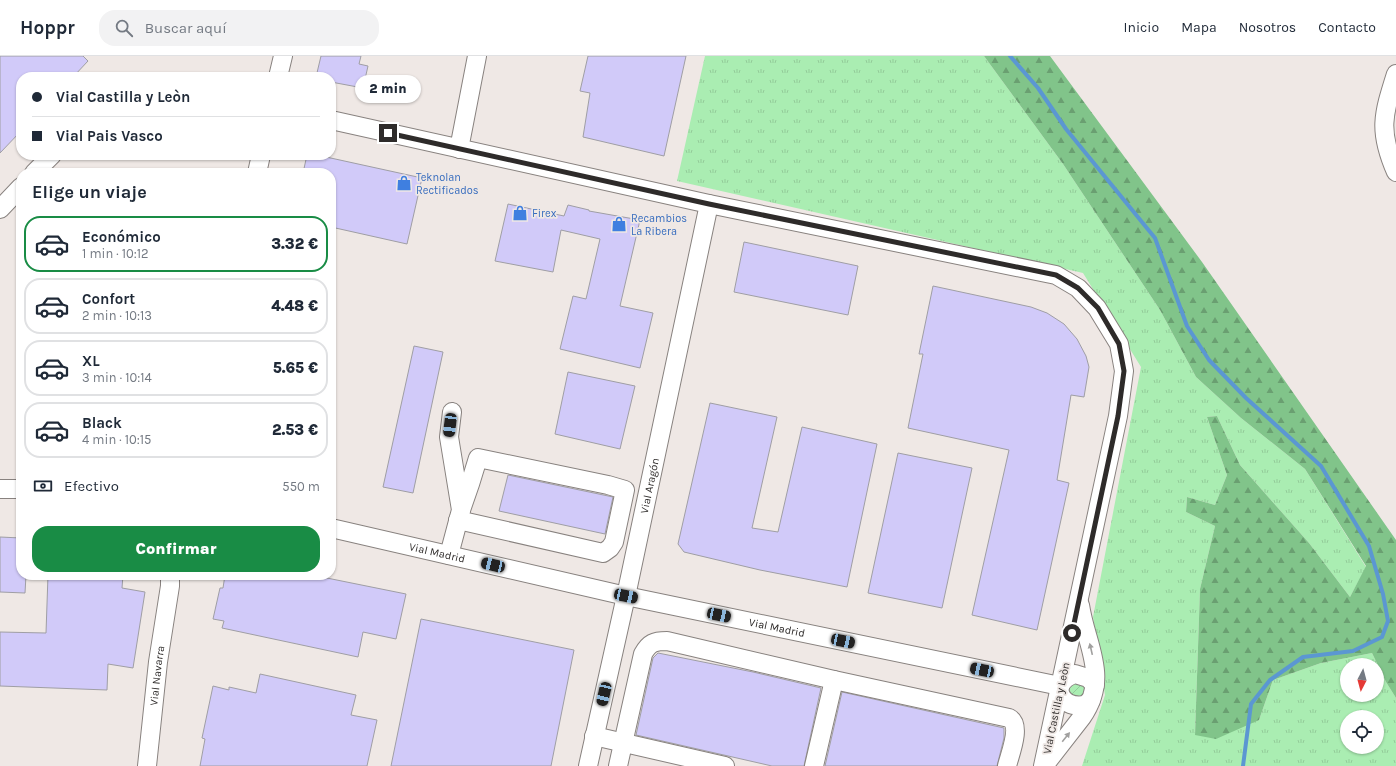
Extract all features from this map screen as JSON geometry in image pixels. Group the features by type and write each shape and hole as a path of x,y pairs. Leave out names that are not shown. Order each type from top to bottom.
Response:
{"street":[{"path":"279,72 283,56"},
{"path":"459,148 477,56"},
{"path":"1396,74 1384,119 1384,133 1388,154 1396,172"},
{"name":"Vial Castilla y Leòn","path":"336,121 709,204 1056,275 1078,288 1098,308 1119,344 1124,371 1118,416 1059,688 1044,766"},
{"path":"39,168 47,160"},
{"path":"0,209 16,192"},
{"name":"Vial Aragón","path":"588,766 626,596 709,204"},
{"path":"452,412 449,437 459,515"},
{"path":"448,555 459,515 478,458 608,484 625,490 614,542 610,548 603,552 459,515"},
{"path":"0,489 16,489"},
{"name":"Vial Madrid","path":"336,529 626,596 1059,688"},
{"name":"Vial Navarra","path":"147,766 158,662 171,580"},
{"path":"1044,766 1082,717 1095,690 1096,675 1093,656 1081,613 1079,597"},
{"path":"618,766 643,654 648,646 656,641 667,642 1009,718 1014,720 1016,726 1007,766"},
{"path":"1075,674 1088,678 1095,690 1085,705 1070,704 1063,700 1059,688 1066,678 1075,674"},
{"path":"814,766 834,680"},
{"path":"594,736 725,766"}],"green space":[{"path":"705,56 984,56 1063,164 1160,310 1196,377 1241,418 1305,469 1366,567 1350,597 1309,543 1240,465 1217,416 1207,417 1227,475 1215,505 1187,497 1186,512 1215,526 1200,589 1195,735 1259,720 1273,680 1321,663 1340,659 1340,702 1384,702 1384,678 1396,698 1396,766 1082,766 1105,695 1093,617 1141,367 1083,273 677,181"},
{"path":"984,56 1050,56 1202,262 1396,540 1396,698 1384,678 1384,658 1374,658 1372,653 1340,658 1340,659 1321,663 1273,680 1259,720 1216,739 1195,735 1200,589 1215,526 1186,512 1187,497 1215,505 1227,475 1207,417 1217,416 1240,465 1309,543 1350,597 1366,566 1305,469 1241,418 1196,377 1160,310 1063,164"},
{"path":"1372,653 1374,658 1346,658"},
{"path":"1084,680 1086,694 1080,698 1069,696 1066,683"}],"building":[{"path":"0,56 83,56 88,61 78,72 16,72 16,136 0,153"},
{"path":"321,56 361,56 359,64 368,66 363,88 336,83 336,72 317,72"},
{"path":"588,56 686,56 664,156 583,137 590,93 580,91"},
{"path":"336,159 422,178 407,244 336,228 336,168 304,168 306,160"},
{"path":"508,204 564,216 568,205 589,211 640,220 620,306 653,313 640,368 560,349 573,296 586,299 600,239 561,230 553,272 495,261"},
{"path":"744,242 858,266 848,315 734,292"},
{"path":"933,286 1031,307 1047,313 1064,324 1077,339 1086,356 1089,367 1084,397 1071,395 1057,480 1069,483 1037,630 972,615 1009,450 908,428 923,354 919,354"},
{"path":"414,346 443,352 413,493 383,487"},
{"path":"568,372 635,386 620,449 555,434"},
{"path":"710,403 777,417 752,528 778,532 802,427 877,444 847,587 760,570 684,552 678,544"},
{"path":"898,453 972,468 942,608 868,593"},
{"path":"508,475 613,497 605,534 499,511"},
{"path":"0,537 16,538 16,580 26,580 25,593 0,592"},
{"path":"48,580 123,580 122,588 145,592 133,668 108,664 107,690 0,686 0,632 46,633"},
{"path":"224,580 336,580 406,594 396,639 363,632 358,657 222,628 224,621 213,619 220,588 223,588"},
{"path":"421,619 574,650 551,766 391,766"},
{"path":"658,653 753,672 821,688 804,766 772,766 636,735 653,658"},
{"path":"260,674 356,695 351,715 377,720 367,766 200,766 205,739 202,738 213,686 229,690 229,687 256,693"},
{"path":"842,692 1004,728 1004,738 997,766 825,766"}],"waterway":[{"path":"1010,56 1038,88 1066,129 1155,238 1187,326 1209,360 1246,398 1321,466 1369,546 1383,594 1388,621 1382,637 1353,651 1303,657 1270,680 1251,704 1243,766"}],"place":[{"name":"Teknolan Rectificados","path":"404,183"},
{"name":"Firex","path":"520,213"},
{"name":"Recambios La Ribera","path":"619,224"}],"route":[{"path":"388,133 709,204 1056,275 1078,288 1098,308 1119,344 1124,371 1118,416 1072,633"}]}
